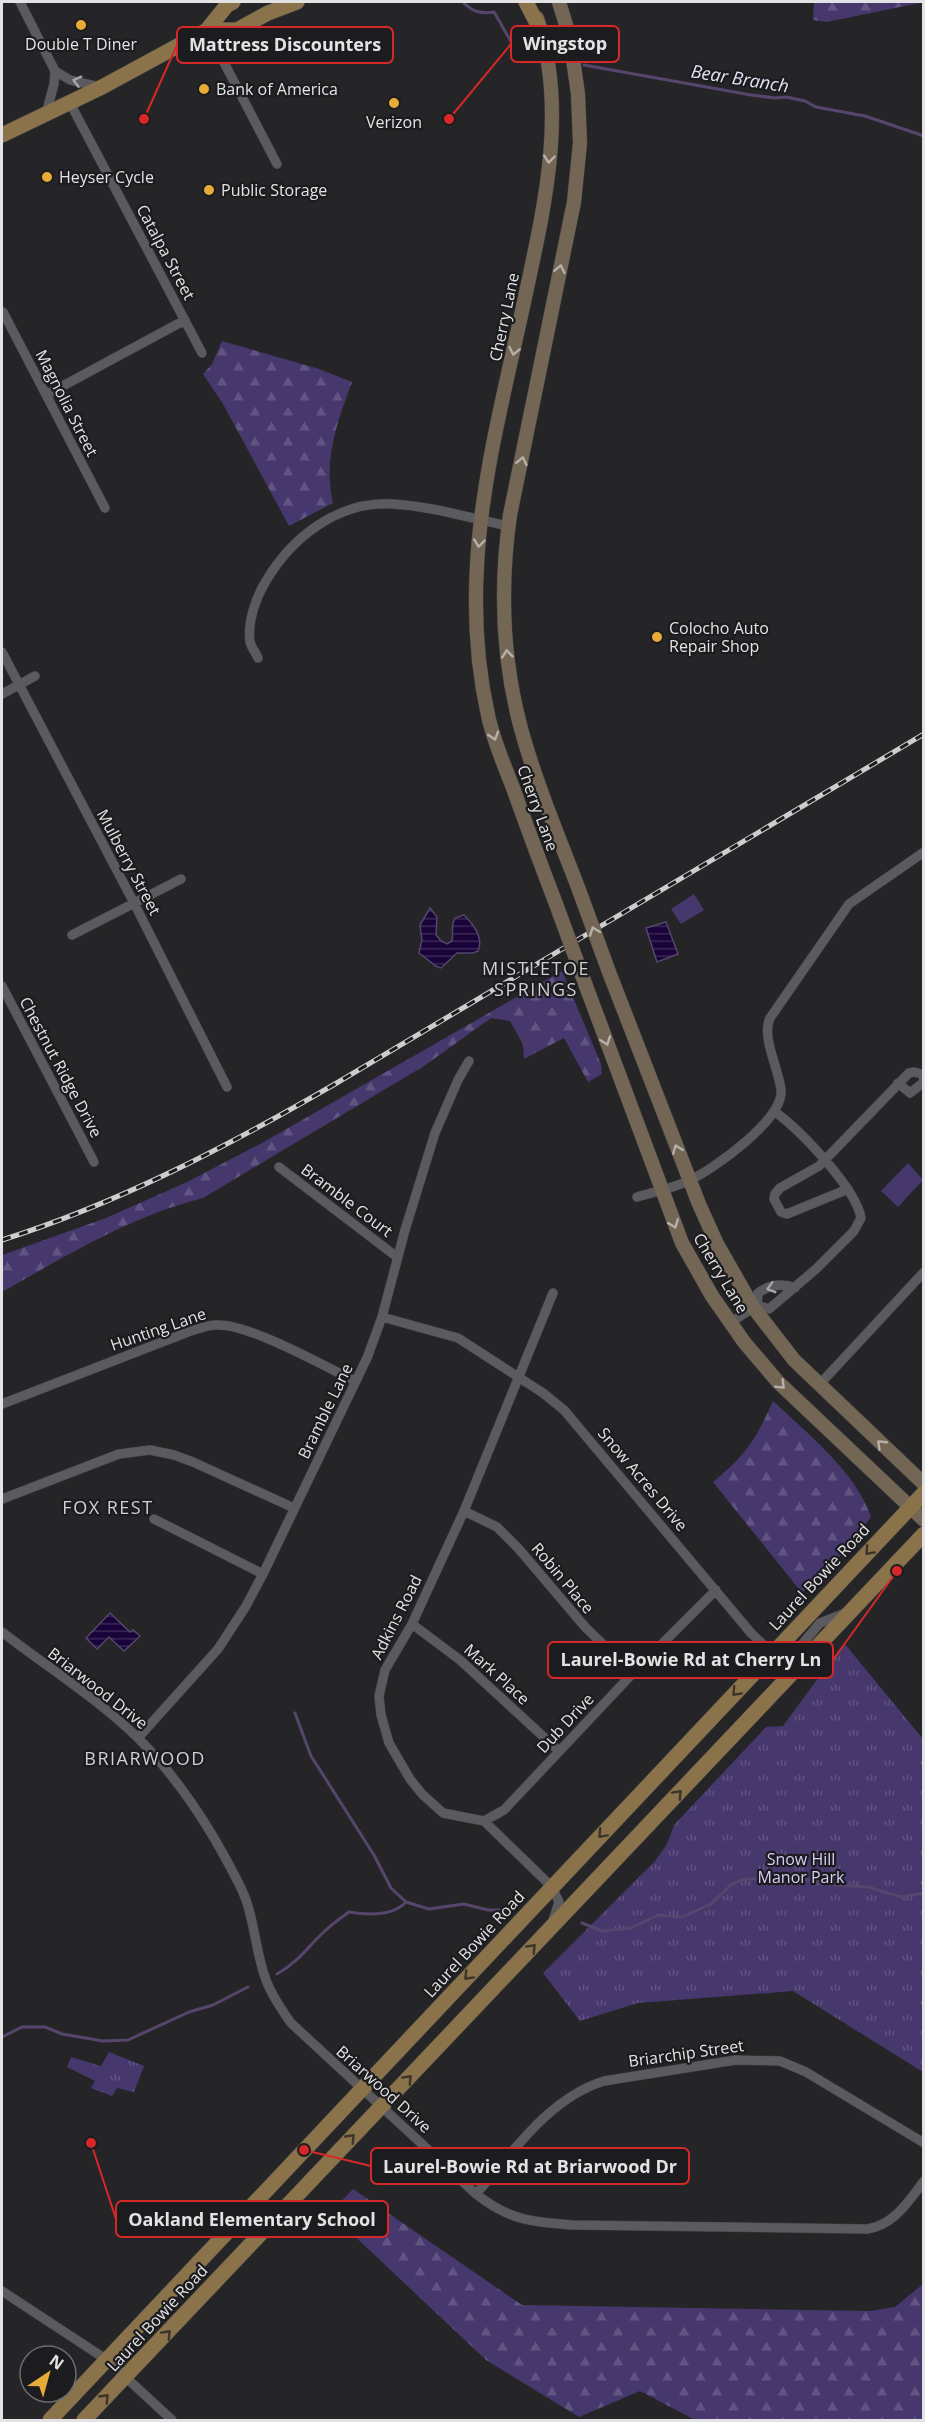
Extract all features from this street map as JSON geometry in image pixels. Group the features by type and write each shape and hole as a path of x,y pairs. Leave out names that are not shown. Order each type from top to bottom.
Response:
{"main road":[{"path":"2,135 102,87 207,30 227,5 233,2"},
{"path":"207,30 237,30 268,13 297,2"},
{"path":"526,2 540,28"},
{"name":"Cherry Lane","path":"531,2 550,71 552,101 547,178 533,258 487,481 477,566 476,616 479,662 488,717 555,904 662,1190 691,1261 730,1323 760,1362 778,1382 924,1520"},
{"name":"Cherry Lane","path":"559,2 570,38 578,100 580,142 574,202 508,526 504,563 504,620 514,699 527,748 609,972 689,1181 717,1244 783,1346 819,1385 924,1484"},
{"name":"Laurel Bowie Road","path":"50,2421 924,1493"},
{"name":"Laurel Bowie Road","path":"84,2421 924,1534"}],"street":[{"path":"20,2 55,71 70,81 102,87"},
{"path":"207,30 277,164"},
{"path":"46,114 55,71"},
{"name":"Catalpa Street","path":"70,102 202,353"},
{"name":"Magnolia Street","path":"3,312 105,508"},
{"path":"46,394 185,320"},
{"path":"258,658 250,643 250,629 256,602 263,586 284,553 314,527 354,510 380,504 418,507 508,526"},
{"name":"Mulberry Street","path":"2,652 134,903 227,1087"},
{"path":"2,694 35,676"},
{"path":"637,1197 689,1181 733,1153 775,1112 782,1094 780,1077 767,1034 770,1018 843,911 856,898 924,852"},
{"path":"72,935 181,879"},
{"name":"Chestnut Ridge Drive","path":"2,986 94,1162"},
{"name":"Bramble Lane","path":"138,1738 218,1649 246,1606 263,1574 356,1381 382,1317 397,1257 435,1133 448,1100 470,1061"},
{"path":"848,1189 787,1214 781,1212 774,1200 780,1188 815,1170 898,1083 909,1073 922,1074 924,1080 910,1093 898,1083"},
{"path":"755,1306 769,1310 795,1288 859,1226 861,1213 848,1189 797,1128 775,1112"},
{"name":"Bramble Court","path":"279,1167 397,1257"},
{"path":"819,1385 924,1272"},
{"path":"730,1323 755,1306 758,1293 765,1288 788,1285 795,1288"},
{"name":"Adkins Road","path":"484,1821 443,1813 410,1779 389,1743 381,1715 380,1687 385,1670 412,1624 464,1511 553,1293"},
{"name":"Snow Acres Drive","path":"382,1317 458,1338 550,1398 569,1415 751,1634 772,1653"},
{"name":"Hunting Lane","path":"2,1404 178,1335 219,1325 237,1328 255,1335 356,1381"},
{"path":"2,1499 119,1454 150,1450 193,1462 294,1508"},
{"name":"Robin Place","path":"464,1511 497,1527 518,1548 586,1628 633,1673"},
{"path":"154,1519 263,1574"},
{"name":"Dub Drive","path":"484,1821 504,1810 633,1673 716,1590"},
{"path":"772,1653 786,1660 820,1623 848,1612"},
{"name":"Mark Place","path":"412,1624 460,1660 559,1751"},
{"name":"Briarwood Drive","path":"2,1632 138,1738 174,1780 217,1843 240,1885 250,1911 266,1980 281,2010 313,2044 476,2194 504,2213 537,2222 649,2228 742,2227 859,2230 878,2227 889,2221 908,2203 924,2181"},
{"path":"484,1821 552,1887 559,1902 551,1928"},
{"name":"Briarchip Street","path":"476,2194 552,2111 584,2088 604,2081 736,2060 766,2059 794,2066 924,2143"},
{"path":"2,2291 107,2360 172,2421"}],"green space":[{"path":"814,2 924,2 827,22 813,20"},
{"path":"222,341 319,369 352,382 333,442 330,487 333,503 289,526 223,404 203,374 212,364"},
{"path":"694,894 704,910 681,924 671,909"},
{"path":"562,971 601,1064 602,1074 588,1082 564,1038 524,1059 523,1044 510,1021 491,1018 424,1066 203,1198 150,1215 125,1226 2,1292 2,1255 106,1218 187,1182 262,1143"},
{"path":"908,1163 923,1180 898,1207 881,1191"},
{"path":"773,1401 842,1469 864,1500 871,1517 843,1553 802,1593 713,1482 749,1446"},
{"name":"Snow Hill Manor Park","path":"844,1643 923,1739 923,2072 793,1991 638,2003 580,2021 543,1973 655,1861 667,1844 674,1825 766,1727 783,1726"},
{"path":"109,2052 144,2066 134,2092 117,2088 112,2096 91,2088 95,2081 67,2067 71,2057 101,2066"},
{"path":"353,2189 522,2305 870,2311 895,2307 923,2284 923,2420 695,2420 640,2391 579,2417 486,2360 330,2213"}],"shaded area":[{"path":"430,908 437,917 436,935 447,944 452,941 455,918 464,915 479,936 478,951 457,953 441,968 419,953 422,940 420,925"},
{"path":"666,922 678,954 657,962 646,928"},
{"path":"110,1613 130,1632 133,1630 140,1636 124,1651 109,1637 97,1649 86,1638"}],"waterway":[{"name":"Bear Branch","path":"463,2 477,12 494,12 517,52 531,56"},
{"name":"Bear Branch","path":"584,65 751,95 786,97 805,101 816,107 865,116 924,136"},
{"path":"295,1713 311,1756 374,1855 391,1888 406,1902"},
{"path":"582,1923 602,1931 631,1928 658,1915 682,1917 711,1904 732,1884 745,1879 800,1878 831,1885 868,1887 901,1897 924,1893"},
{"path":"277,1974 298,1959 329,1927 349,1912 387,1913 406,1902 429,1909 464,1904 488,1910 507,1910"},
{"path":"2,2037 22,2027 45,2027 62,2034 103,2041 128,2040 189,2012 213,2005 248,1987"}],"railway":[{"path":"2,1240 131,1191 254,1129 335,1084 924,734"}],"place":[{"name":"Double T Diner","path":"81,25"},
{"name":"Bank of America","path":"204,89"},
{"name":"Verizon","path":"394,103"},
{"name":"Mattress Discounters","path":"144,119"},
{"name":"Wingstop","path":"449,119"},
{"name":"Heyser Cycle","path":"47,177"},
{"name":"Public Storage","path":"209,190"},
{"name":"Colocho Auto Repair Shop","path":"657,637"},
{"name":"Laurel-Bowie Rd at Cherry Ln","path":"897,1571"},
{"name":"Oakland Elementary School","path":"91,2143"},
{"name":"Laurel-Bowie Rd at Briarwood Dr","path":"304,2150"}],"district":[{"name":"MISTLETOE SPRINGS","path":"536,978"},
{"name":"FOX REST","path":"108,1507"},
{"name":"BRIARWOOD","path":"145,1758"}]}
